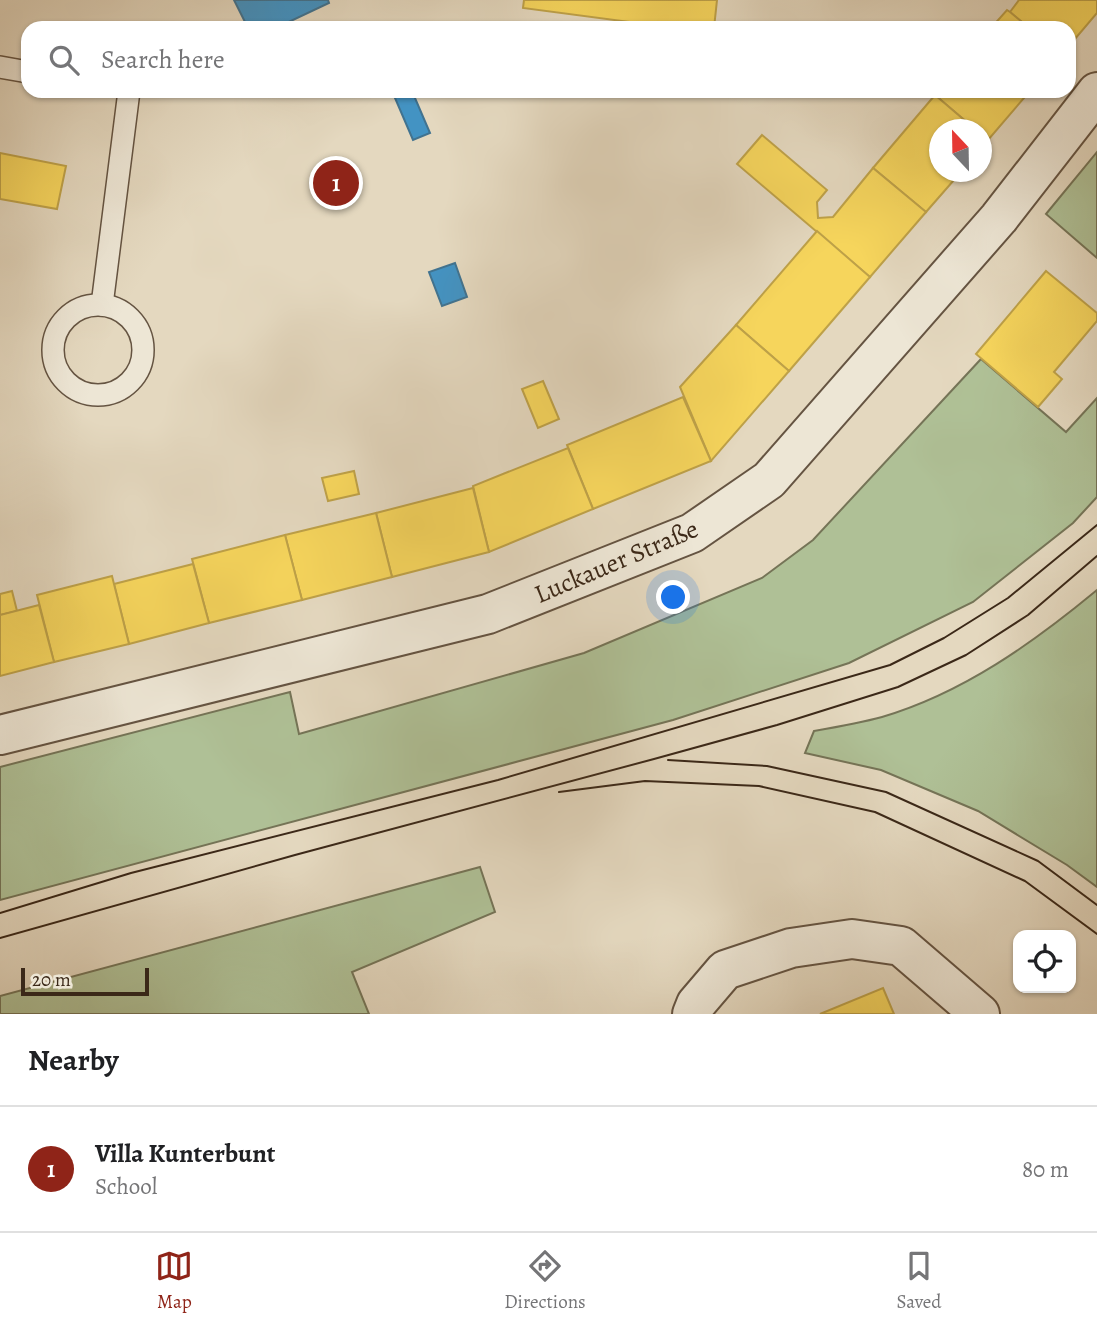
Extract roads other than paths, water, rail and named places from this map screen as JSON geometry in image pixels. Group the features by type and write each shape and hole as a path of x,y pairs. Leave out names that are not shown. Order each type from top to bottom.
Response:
{"street":[{"name":"Luckauer Straße","path":"0,735 488,614 692,533 769,480 999,218 1097,92"},
{"path":"692,1014 696,1004 725,970 791,948 852,939 901,946 980,1014"}],"lane":[{"path":"0,67 21,71"},
{"path":"102,305 128,98"},
{"path":"102,305 116,308 132,320 142,338 144,352 141,366 128,383 110,394 95,395 69,384 54,360 53,346 64,320 75,311 102,305"}],"tram line":[{"path":"0,913 131,873 498,780 890,665 944,638 1008,598 1097,525"},
{"path":"0,938 777,725 898,687 966,655 1028,615 1097,556"},
{"path":"668,760 767,766 886,792 1038,861 1097,905"},
{"path":"559,792 645,781 759,786 875,812 1025,881 1097,934"}],"place":[{"name":"Villa Kunterbunt","path":"336,183"}]}
